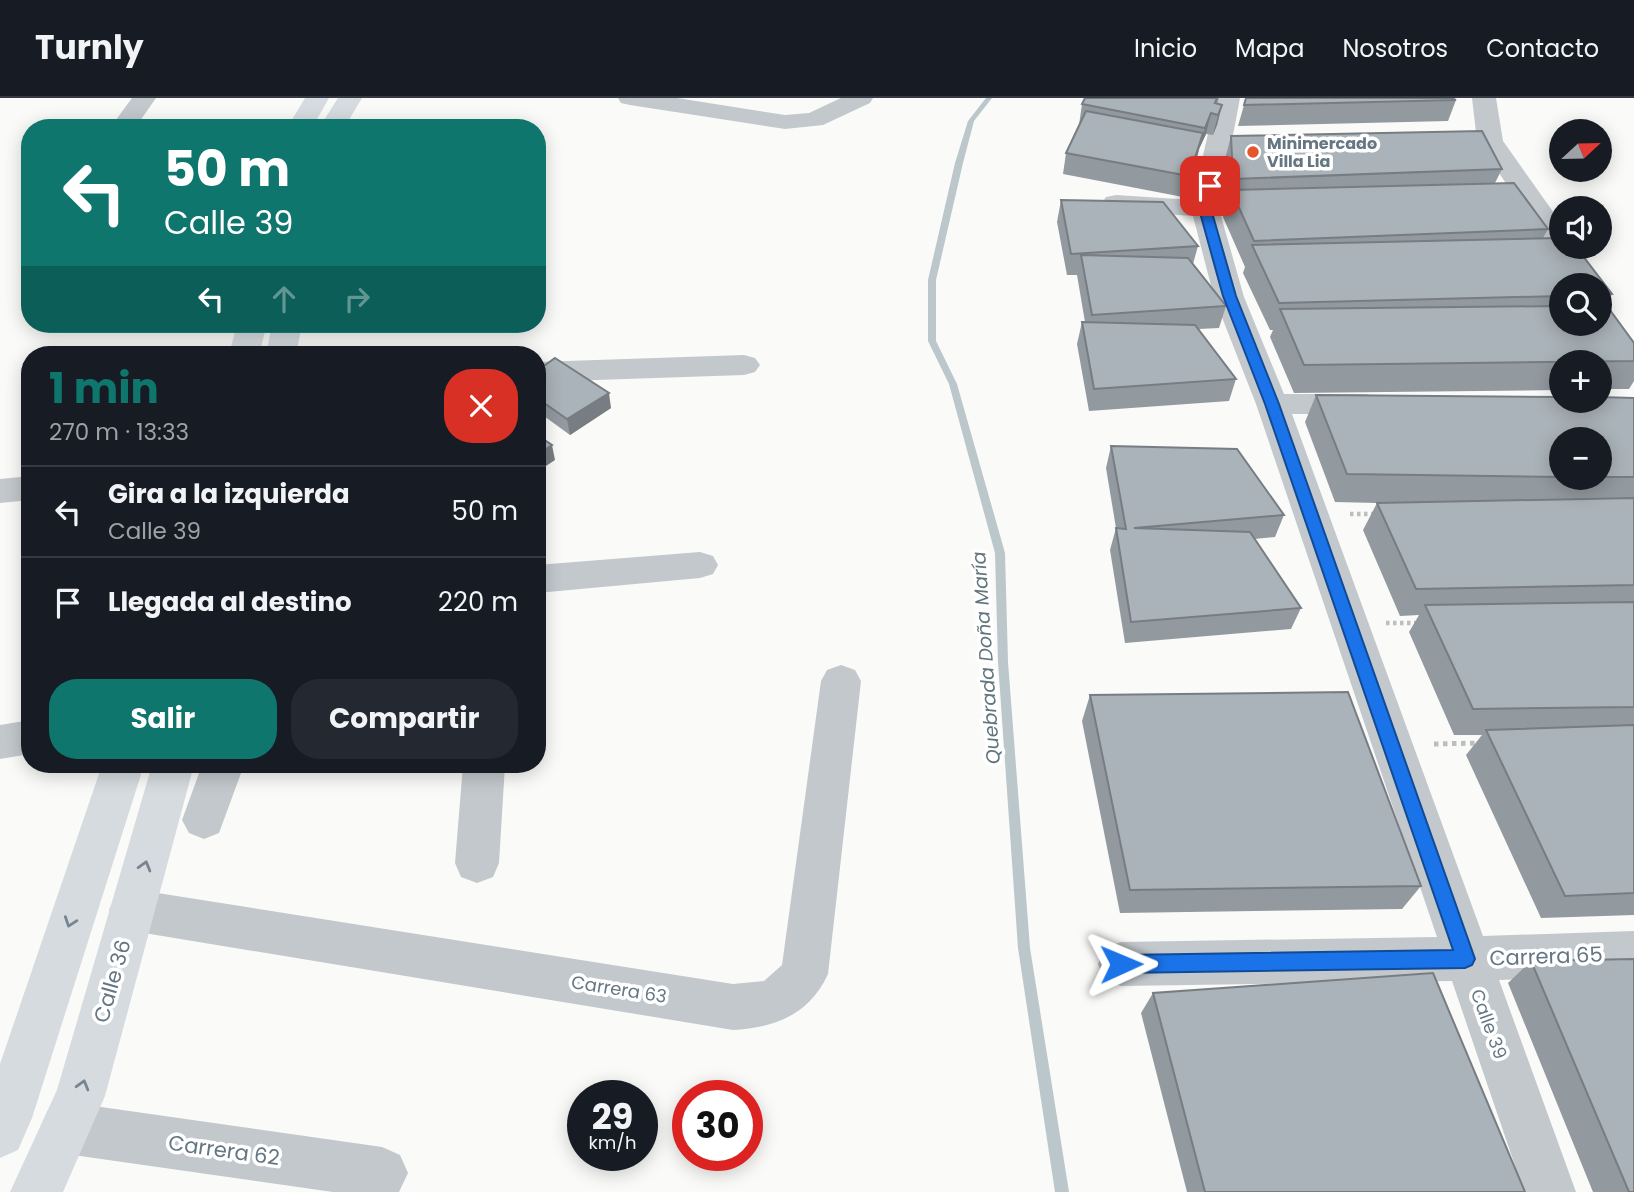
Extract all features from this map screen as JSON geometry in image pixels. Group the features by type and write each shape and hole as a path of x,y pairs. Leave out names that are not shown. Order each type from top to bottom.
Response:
{"main road":[{"path":"304,119 317,98"},
{"path":"337,119 350,98"},
{"path":"2,1123 120,773"},
{"name":"Calle 36","path":"36,1192 80,1096 171,773"}],"street":[{"path":"129,119 144,98"},
{"path":"630,98 785,122 814,120 861,98"},
{"name":"Calle 39","path":"1228,98 1232,139 1205,209 1230,296 1272,404 1465,959 1550,1192"},
{"path":"1484,98 1477,141 1549,230"},
{"path":"1086,201 1205,209"},
{"path":"546,372 744,365"},
{"path":"1272,404 1397,404"},
{"path":"0,491 21,489"},
{"path":"546,578 700,565"},
{"name":"Carrera 63","path":"132,911 733,1007 759,1006 789,993 804,974 841,681"},
{"path":"0,742 21,738"},
{"path":"204,820 220,773"},
{"path":"477,863 483,773"},
{"name":"Carrera 65","path":"1121,964 1465,959 1634,953"},
{"name":"Carrera 62","path":"66,1128 382,1173"}],"path":[{"path":"1310,514 1378,514"},
{"path":"1348,624 1430,623"},
{"path":"1391,745 1485,743"}],"building":[{"path":"1085,98 1217,98 1215,103 1222,105 1218,115 1211,113 1205,128 1082,104"},
{"path":"1246,98 1451,98 1456,100 1244,105"},
{"path":"1086,111 1203,133 1189,176 1066,153"},
{"path":"1482,131 1502,169 1233,179 1231,136"},
{"path":"1514,183 1548,229 1254,241 1231,190"},
{"path":"1061,200 1163,202 1198,246 1071,254"},
{"path":"1549,238 1549,259 1585,259 1596,273 1549,273 1549,296 1279,303 1252,245"},
{"path":"1081,255 1188,258 1226,306 1092,315"},
{"path":"1549,306 1549,336 1612,336 1612,313 1634,343 1634,361 1612,361 1612,350 1549,350 1549,362 1304,365 1280,309"},
{"path":"1082,322 1195,325 1236,379 1094,389"},
{"path":"555,358 609,393 567,419 546,404 546,364"},
{"path":"1316,395 1549,397 1549,413 1612,413 1612,397 1634,398 1634,477 1612,477 1612,427 1549,427 1549,477 1347,474"},
{"path":"1111,446 1237,449 1284,515 1134,528 1250,532 1301,608 1131,622 1116,528 1126,529"},
{"path":"1634,498 1634,585 1416,589 1377,503"},
{"path":"1634,602 1634,707 1473,709 1425,605"},
{"path":"1348,692 1421,886 1130,890 1090,695"},
{"path":"1634,725 1634,893 1565,896 1486,730"},
{"path":"1634,959 1634,1192 1629,1192 1531,961"},
{"path":"1433,973 1525,1192 1205,1192 1153,993"}],"waterway":[{"name":"Quebrada Doña María","path":"989,98 971,121 959,163 932,280 932,341 953,384 1000,553 1003,662 1024,948 1062,1192"}],"place":[{"name":"Minimercado Villa Lia","path":"1253,152"}],"route":[{"path":"1121,964 1465,959 1272,404 1230,296 1205,209 1210,186"}]}
